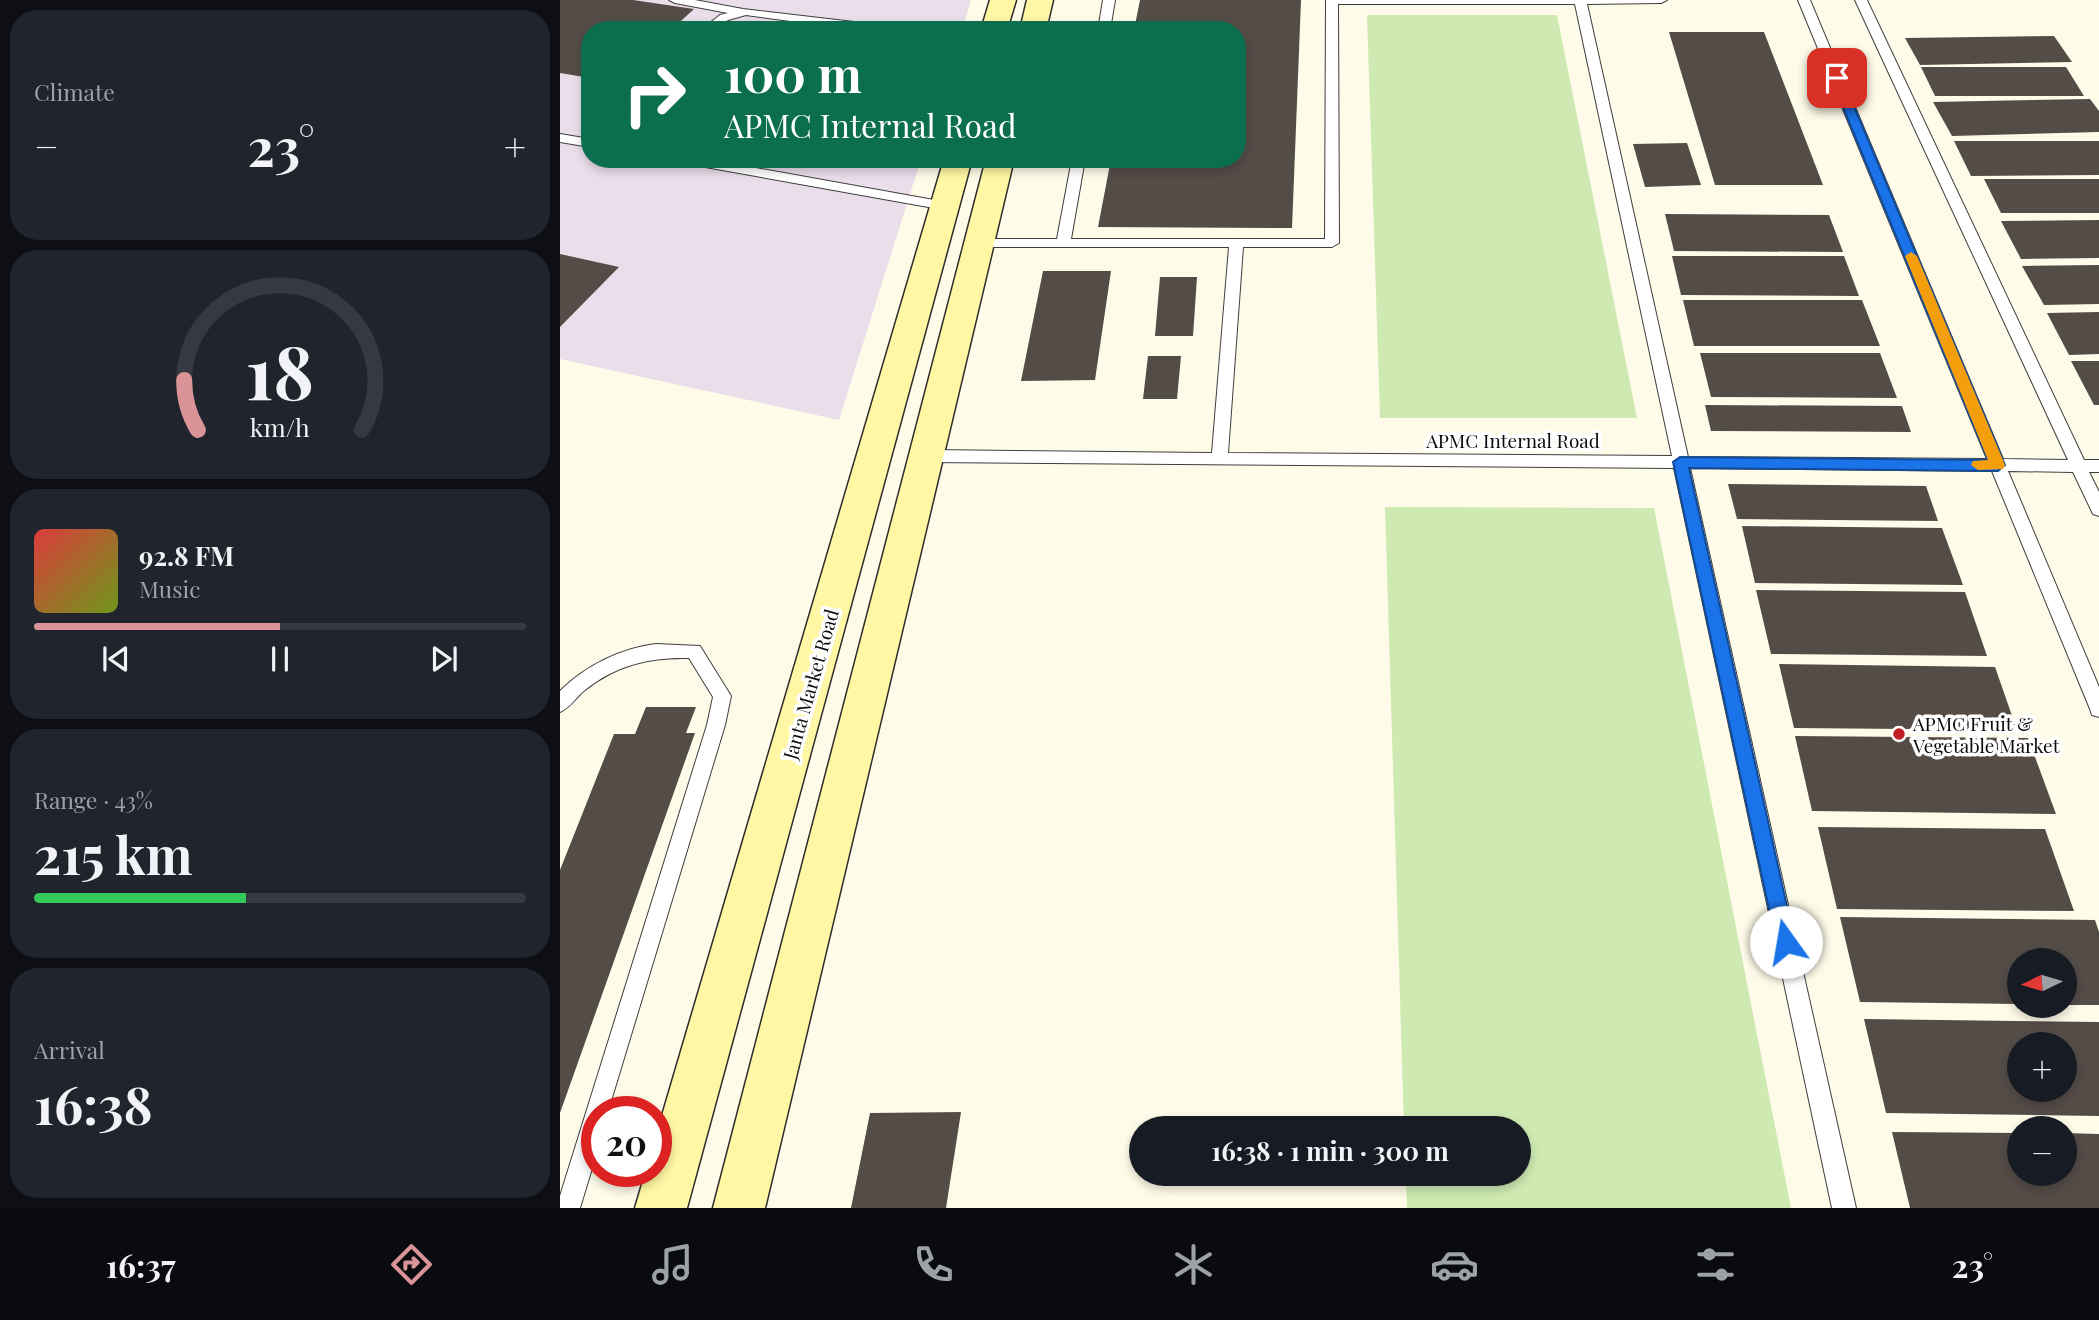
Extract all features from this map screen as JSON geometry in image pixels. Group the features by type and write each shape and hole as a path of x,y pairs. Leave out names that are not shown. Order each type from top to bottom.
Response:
{"main road":[{"path":"997,21 1003,0"},
{"path":"1035,21 1040,0"},
{"name":"Janta Market Road","path":"662,1208 956,168"},
{"path":"739,1208 998,168"}],"lane":[{"path":"675,0 817,21"},
{"path":"1106,21 1110,0"},
{"path":"979,243 1332,243 1332,0 1661,0"},
{"path":"1580,0 1844,1208"},
{"path":"1804,0 2099,709"},
{"path":"1861,0 2099,510"},
{"path":"719,21 724,17 746,12"},
{"path":"560,138 581,142"},
{"path":"733,168 945,206"},
{"path":"1063,243 1077,168"},
{"path":"1220,458 1236,243"},
{"name":"APMC Internal Road","path":"927,456 2099,466"},
{"path":"560,704 568,694 601,670 646,652 694,651 722,696 716,725 602,1096"},
{"path":"568,1208 581,1165"}],"shaded area":[{"path":"560,0 971,0 965,21 581,21 581,168 918,168 839,420 560,359"}],"green space":[{"path":"1367,15 1557,15 1637,418 1380,418"},
{"path":"1385,507 1654,508 1791,1208 1407,1208 1406,1186 1531,1186 1531,1116 1404,1116"}],"building":[{"path":"560,0 633,0 694,9 681,21 581,21 581,76 560,73"},
{"path":"1140,0 1301,0 1292,228 1098,227 1109,168 1246,168 1246,21 1136,21"},
{"path":"1669,32 1764,32 1823,185 1715,185"},
{"path":"2054,36 2072,62 1920,65 1905,38"},
{"path":"1921,67 2066,67 2084,96 1935,96"},
{"path":"2090,99 2099,111 2099,132 1952,136 1933,102"},
{"path":"1954,141 2099,141 2099,175 1971,176"},
{"path":"1687,143 1701,185 1645,187 1633,144"},
{"path":"1984,179 2099,179 2099,213 2001,213"},
{"path":"1665,214 1829,215 1843,252 1674,251"},
{"path":"2099,220 2099,258 2021,259 2001,221"},
{"path":"560,254 619,267 560,327"},
{"path":"1672,256 1844,256 1859,296 1681,295"},
{"path":"2099,265 2099,304 2044,305 2022,266"},
{"path":"1043,271 1111,271 1095,380 1021,381"},
{"path":"1160,277 1197,277 1193,336 1155,336"},
{"path":"1683,300 1862,300 1880,346 1694,346"},
{"path":"2099,312 2099,354 2069,355 2047,313"},
{"path":"1700,353 1880,353 1897,398 1711,397"},
{"path":"1148,356 1181,356 1177,399 1143,399"},
{"path":"2071,361 2099,361 2099,405 2094,405"},
{"path":"1705,405 1902,406 1911,432 1711,431"},
{"path":"1728,484 1926,486 1938,521 1737,519"},
{"path":"1742,526 1942,528 1963,585 1755,583"},
{"path":"1756,590 1965,592 1987,656 1771,654"},
{"path":"1779,664 1995,667 2017,730 1794,728"},
{"path":"646,707 696,707 686,733 695,733 560,1113 560,870 614,734 635,734"},
{"path":"1795,736 2028,738 2056,814 1812,811"},
{"path":"1818,827 2045,829 2074,911 1837,909"},
{"path":"1840,917 2095,920 2099,932 2099,1005 2077,1005 2077,948 2007,948 2007,1004 1860,1002"},
{"path":"1864,1019 2099,1022 2099,1116 1886,1113"},
{"path":"961,1112 946,1208 851,1208 870,1113"},
{"path":"1892,1132 2007,1133 2007,1186 2077,1186 2077,1133 2099,1134 2099,1208 1910,1208"}],"slow traffic":[{"path":"1911,256 1998,465 1978,465"}],"place":[{"name":"APMC Fruit & Vegetable Market","path":"1899,734"}],"route":[{"path":"1786,942 1680,462 1998,465 1837,78"}]}
